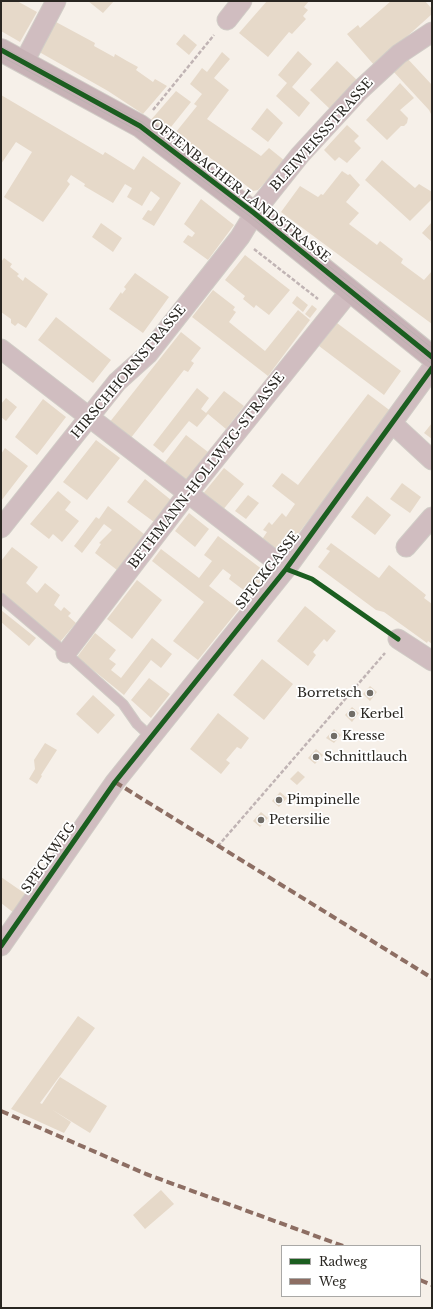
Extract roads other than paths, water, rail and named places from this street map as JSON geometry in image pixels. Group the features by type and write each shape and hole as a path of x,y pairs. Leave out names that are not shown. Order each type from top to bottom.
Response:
{"main road":[{"name":"OFFENBACHER LANDSTRASSE","path":"1,50 140,126 254,213 432,357"}],"street":[{"path":"24,62 56,1"},
{"path":"227,20 242,1"},
{"name":"BLEIWEISSSTRASSE","path":"254,213 300,155 359,91 399,54 432,32"},
{"name":"HIRSCHHORNSTRASSE","path":"1,528 117,382 148,354 240,237 254,213"},
{"name":"BETHMANN-HOLLWEG-STRASSE","path":"66,653 188,493 350,291"},
{"path":"1,349 286,569"},
{"name":"SPECKGASSE","path":"115,782 150,736 286,569 393,424 432,368"},
{"path":"393,424 432,460"},
{"path":"406,546 432,517"},
{"path":"398,639 432,661"},
{"name":"SPECKWEG","path":"1,946 115,782"}],"lane":[{"path":"1,598 123,704 137,724 150,736"}],"tram line":[{"path":"1,46 142,122 257,209 432,348"},
{"path":"1,56 140,132 252,218 432,364"}],"place":[{"name":"Borretsch","path":"370,693"},
{"name":"Kerbel","path":"352,714"},
{"name":"Kresse","path":"334,736"},
{"name":"Schnittlauch","path":"316,757"},
{"name":"Pimpinelle","path":"279,800"},
{"name":"Petersilie","path":"261,820"}]}
